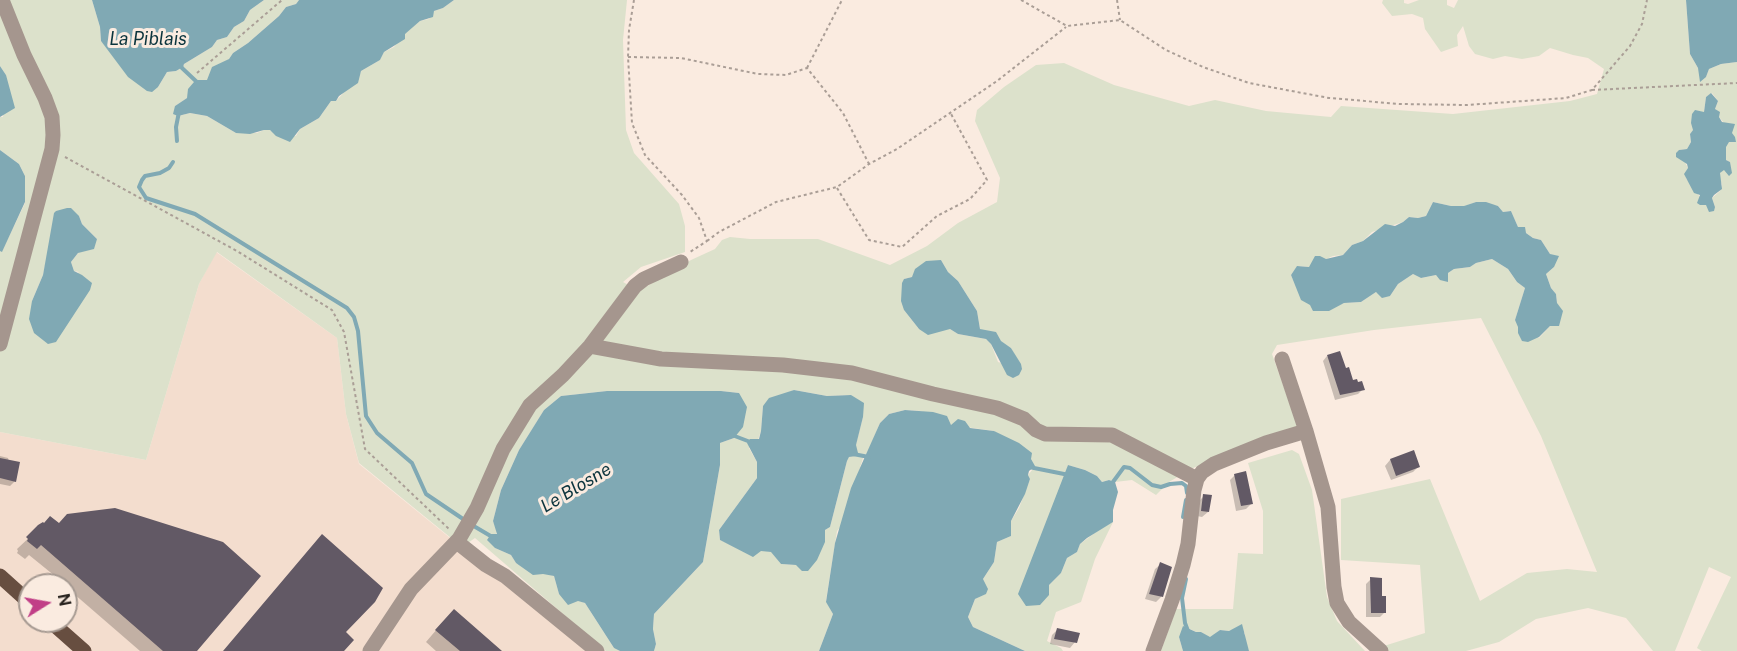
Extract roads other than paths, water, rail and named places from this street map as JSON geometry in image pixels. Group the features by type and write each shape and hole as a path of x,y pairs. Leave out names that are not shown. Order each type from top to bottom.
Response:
{"main road":[{"path":"0,576 18,592"},
{"path":"64,633 84,651"}],"street":[{"path":"0,344 52,149 52,117 2,0"},
{"path":"370,651 411,589 458,540 477,508 503,449 530,405 564,375 591,346 626,295 635,286 644,279 681,262"},
{"path":"591,346 661,360 783,365 852,373 996,408 1024,419 1036,430 1045,434 1112,435 1197,479"},
{"path":"1282,359 1328,507 1337,603 1349,622 1382,651"},
{"path":"1153,651 1183,565 1197,479 1202,472 1214,464 1266,443 1306,431"},
{"path":"458,540 486,565 505,576 597,651"}],"water":[{"name":"La Piblais","path":"92,0 264,0 250,10 244,21 234,27 227,37 217,40 212,47 184,64 183,67 167,72 152,92 147,91 128,77 101,41 100,27"},
{"path":"299,0 454,0 434,11 433,17 420,21 405,34 405,39 384,52 380,60 361,71 358,83 339,96 336,101 331,101 319,118 300,129 290,142 276,136 270,130 250,134 236,133 207,116 190,113 178,116 173,114 175,106 187,98 188,89 194,82 207,80 212,67 229,59 233,53 279,16 286,7 296,4"},
{"path":"1686,0 1737,0 1737,62 1721,64 1709,69 1706,77 1700,82 1698,68 1690,54"},
{"path":"0,66 6,75 15,108 0,117"},
{"path":"1711,93 1718,101 1715,109 1720,112 1719,117 1722,122 1735,124 1732,133 1736,142 1729,142 1726,147 1726,160 1730,162 1732,173 1729,176 1724,170 1720,173 1722,189 1712,198 1715,207 1714,211 1709,212 1706,205 1697,203 1700,195 1694,193 1684,174 1688,168 1687,164 1676,157 1676,153 1687,149 1693,130 1692,114 1695,110 1704,112 1706,97"},
{"path":"0,150 19,164 25,176 25,202 2,252 0,251"},
{"path":"1433,202 1464,206 1486,202 1498,206 1503,212 1511,211 1518,227 1525,227 1526,233 1541,240 1550,254 1559,256 1554,267 1546,274 1556,294 1557,303 1563,311 1559,326 1550,326 1539,337 1528,342 1522,341 1515,320 1525,288 1517,282 1508,269 1492,259 1470,267 1454,269 1448,273 1448,282 1440,280 1436,275 1421,278 1413,274 1398,284 1390,296 1382,298 1376,292 1361,302 1344,303 1329,311 1313,311 1310,305 1301,300 1291,275 1297,266 1309,267 1315,256 1326,259 1343,255 1352,245 1363,241 1385,224 1395,226 1409,217 1426,216"},
{"path":"71,208 79,216 82,224 97,239 94,249 78,253 71,262 74,271 92,283 90,290 56,342 48,344 34,333 29,319 32,301 43,275 54,213"},
{"path":"941,260 977,311 980,329 996,332 1001,341 1011,348 1021,364 1022,369 1019,375 1013,378 1007,375 986,339 958,334 950,329 928,335 919,329 904,310 901,301 904,279 912,277 915,269 926,261"},
{"path":"794,390 827,396 851,395 864,403 856,445 858,453 856,456 849,457 847,461 830,527 825,530 825,542 817,560 808,571 802,571 796,565 781,564 771,552 761,551 753,557 720,540 719,530 757,478 757,462 747,443 750,439 759,439 763,406 769,398"},
{"path":"607,391 739,393 747,407 743,427 734,438 720,443 720,465 703,562 654,614 653,629 656,644 654,651 620,651 614,648 585,603 578,601 568,605 559,594 554,576 533,575 516,563 511,555 495,548 487,540 491,534 497,534 493,521 501,490 519,450 544,410 561,396"},
{"path":"905,410 933,412 947,416 951,425 958,419 965,421 970,428 994,431 1019,443 1032,453 1031,459 1035,466 1029,471 1030,479 1025,494 1011,521 1011,536 997,542 994,562 983,579 988,589 986,594 975,599 968,617 973,627 1025,651 819,651 833,614 826,602 835,543 851,488 880,423 889,414"},
{"path":"1068,465 1097,476 1102,482 1109,480 1115,482 1118,492 1113,510 1113,522 1087,538 1080,544 1077,552 1067,558 1061,573 1049,585 1049,595 1040,605 1026,606 1018,594"},
{"path":"1242,624 1249,651 1183,651 1179,637 1183,626 1210,637 1220,630 1229,631"}],"waterway":[{"name":"Le Blosne","path":"180,63 182,68 199,84"},
{"name":"Le Blosne","path":"177,141 176,127 179,112"},
{"name":"Le Blosne","path":"173,162 169,168 160,173 145,176 139,187 146,198 195,214 347,308 354,317 358,331 366,416 377,433 412,463 426,494 466,521"},
{"name":"Le Blosne","path":"732,435 753,443"},
{"name":"Le Blosne","path":"853,454 869,457"},
{"name":"Le Blosne","path":"1029,467 1069,475"},
{"name":"Le Blosne","path":"1110,486 1124,467 1130,468 1152,485 1161,487 1182,483 1186,486 1187,493"},
{"name":"Le Blosne","path":"1183,517 1186,500"},
{"name":"Le Blosne","path":"472,525 494,538"},
{"name":"Le Blosne","path":"1186,579 1182,598 1188,631"}]}
